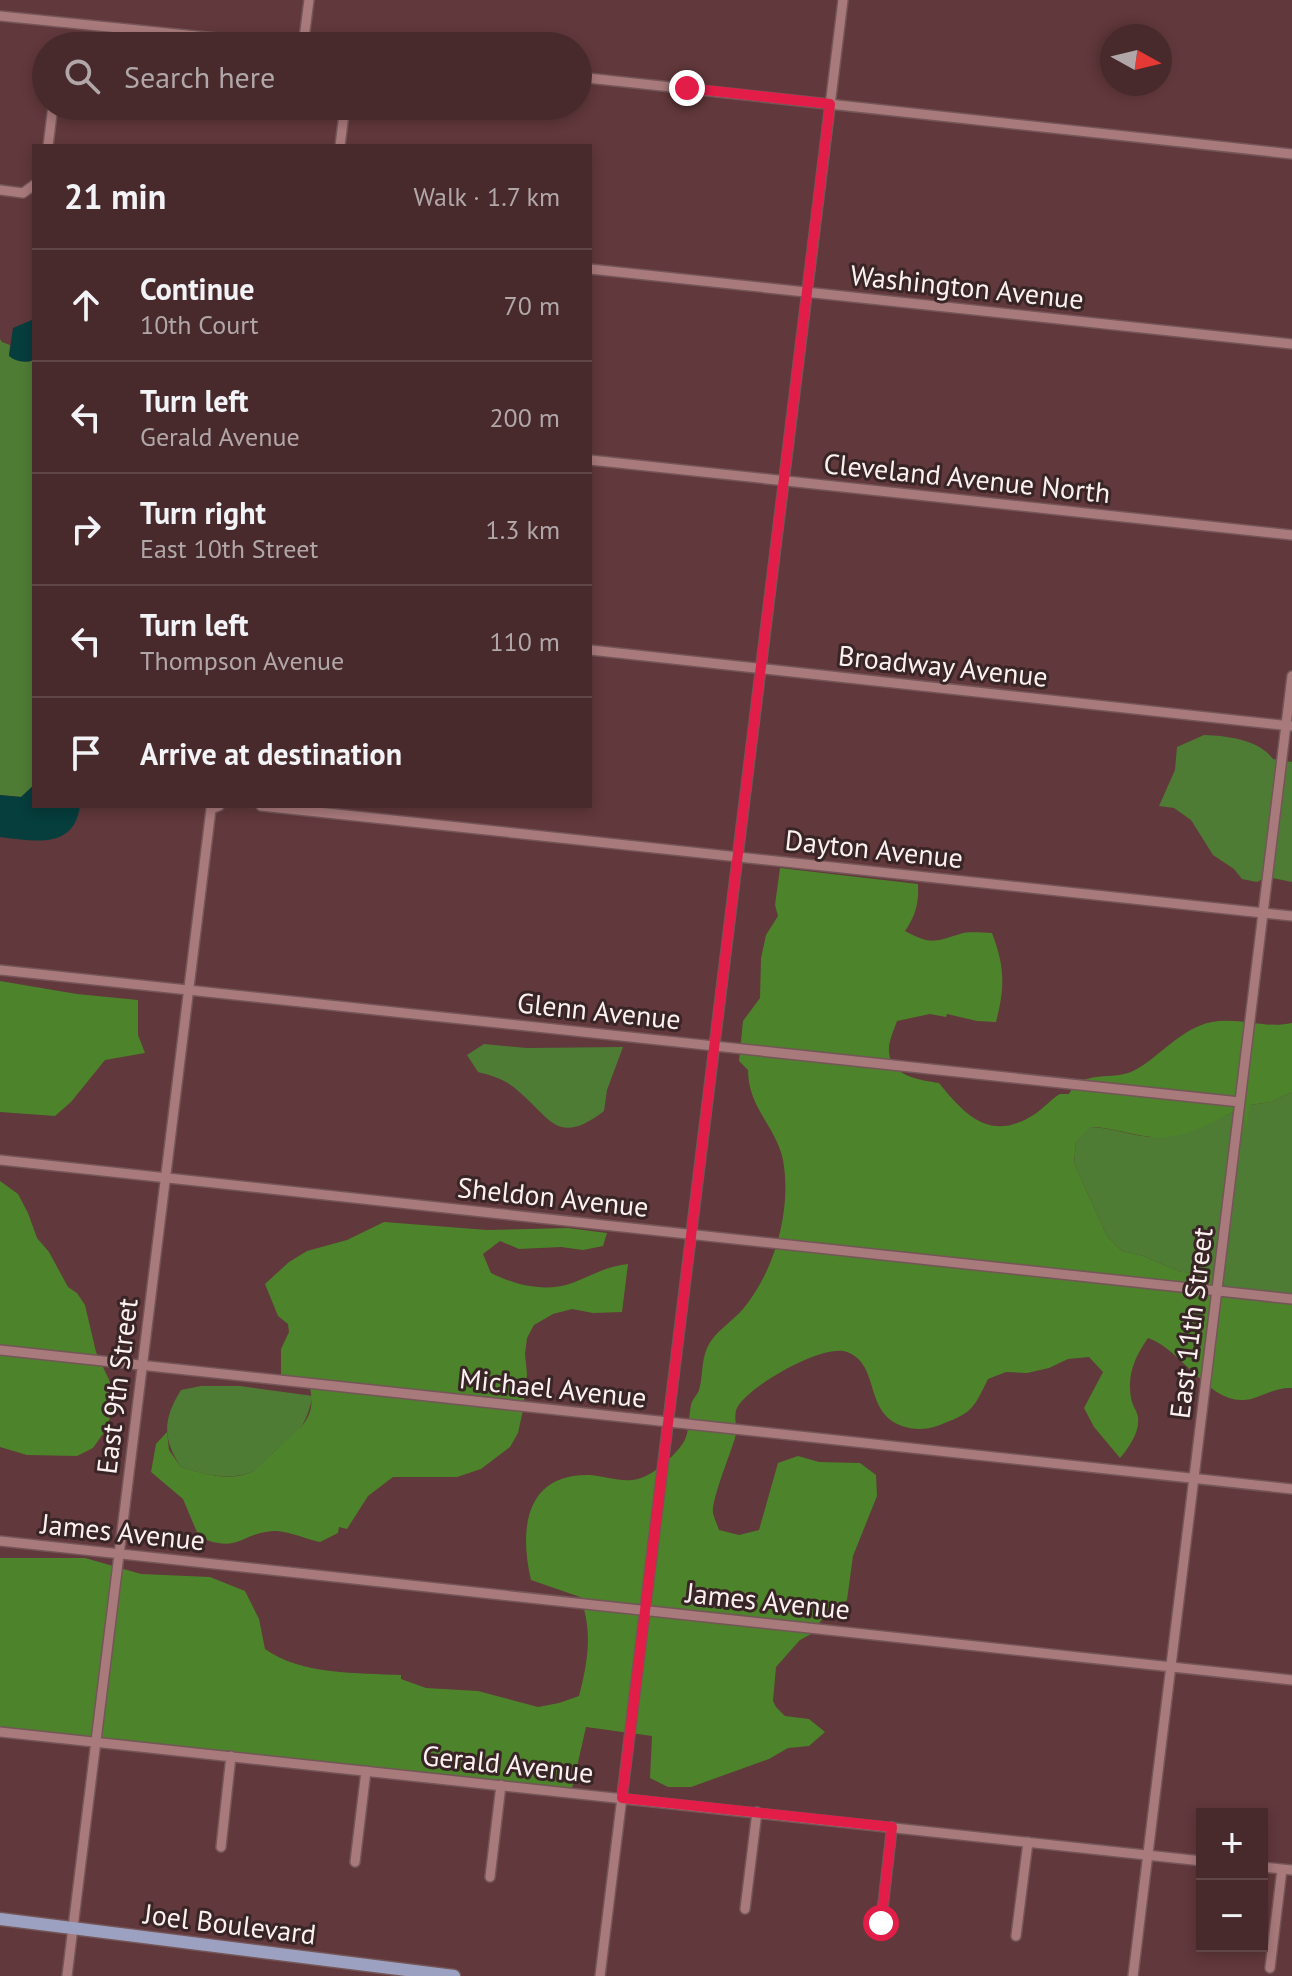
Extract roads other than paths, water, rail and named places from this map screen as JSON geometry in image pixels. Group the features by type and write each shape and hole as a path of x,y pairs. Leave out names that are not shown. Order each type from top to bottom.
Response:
{"main road":[{"name":"Joel Boulevard","path":"0,1919 454,1976"}],"street":[{"path":"305,32 309,0"},
{"path":"600,1976 843,0"},
{"path":"0,16 158,32"},
{"path":"592,78 1292,154"},
{"path":"48,144 51,120"},
{"path":"340,144 343,120"},
{"path":"0,190 23,193 32,186"},
{"name":"Washington Avenue","path":"592,269 1292,344"},
{"name":"Cleveland Avenue North","path":"592,460 1292,535"},
{"name":"Broadway Avenue","path":"592,650 1289,726"},
{"name":"East 11th Street","path":"1133,1976 1263,913 1289,726 1292,676"},
{"name":"East 9th Street","path":"67,1976 188,989 211,809 214,808"},
{"name":"Dayton Avenue","path":"280,808 1292,916"},
{"name":"Glenn Avenue","path":"0,970 1240,1102"},
{"name":"Sheldon Avenue","path":"0,1160 1292,1299"},
{"name":"Michael Avenue","path":"0,1350 1292,1489"},
{"name":"James Avenue","path":"0,1541 1292,1680"},
{"name":"Gerald Avenue","path":"0,1732 1196,1860"},
{"path":"221,1847 231,1756"},
{"path":"355,1862 366,1771"},
{"path":"490,1877 501,1785"},
{"path":"745,1909 757,1812"},
{"path":"881,1923 892,1827"},
{"path":"1016,1936 1028,1842"},
{"path":"1270,1968 1287,1870"}],"water":[{"path":"32,320 32,360 24,362 9,356 13,328"},
{"path":"32,787 32,808 79,808 76,820 70,830 50,840 0,837 0,795 21,797"}]}
